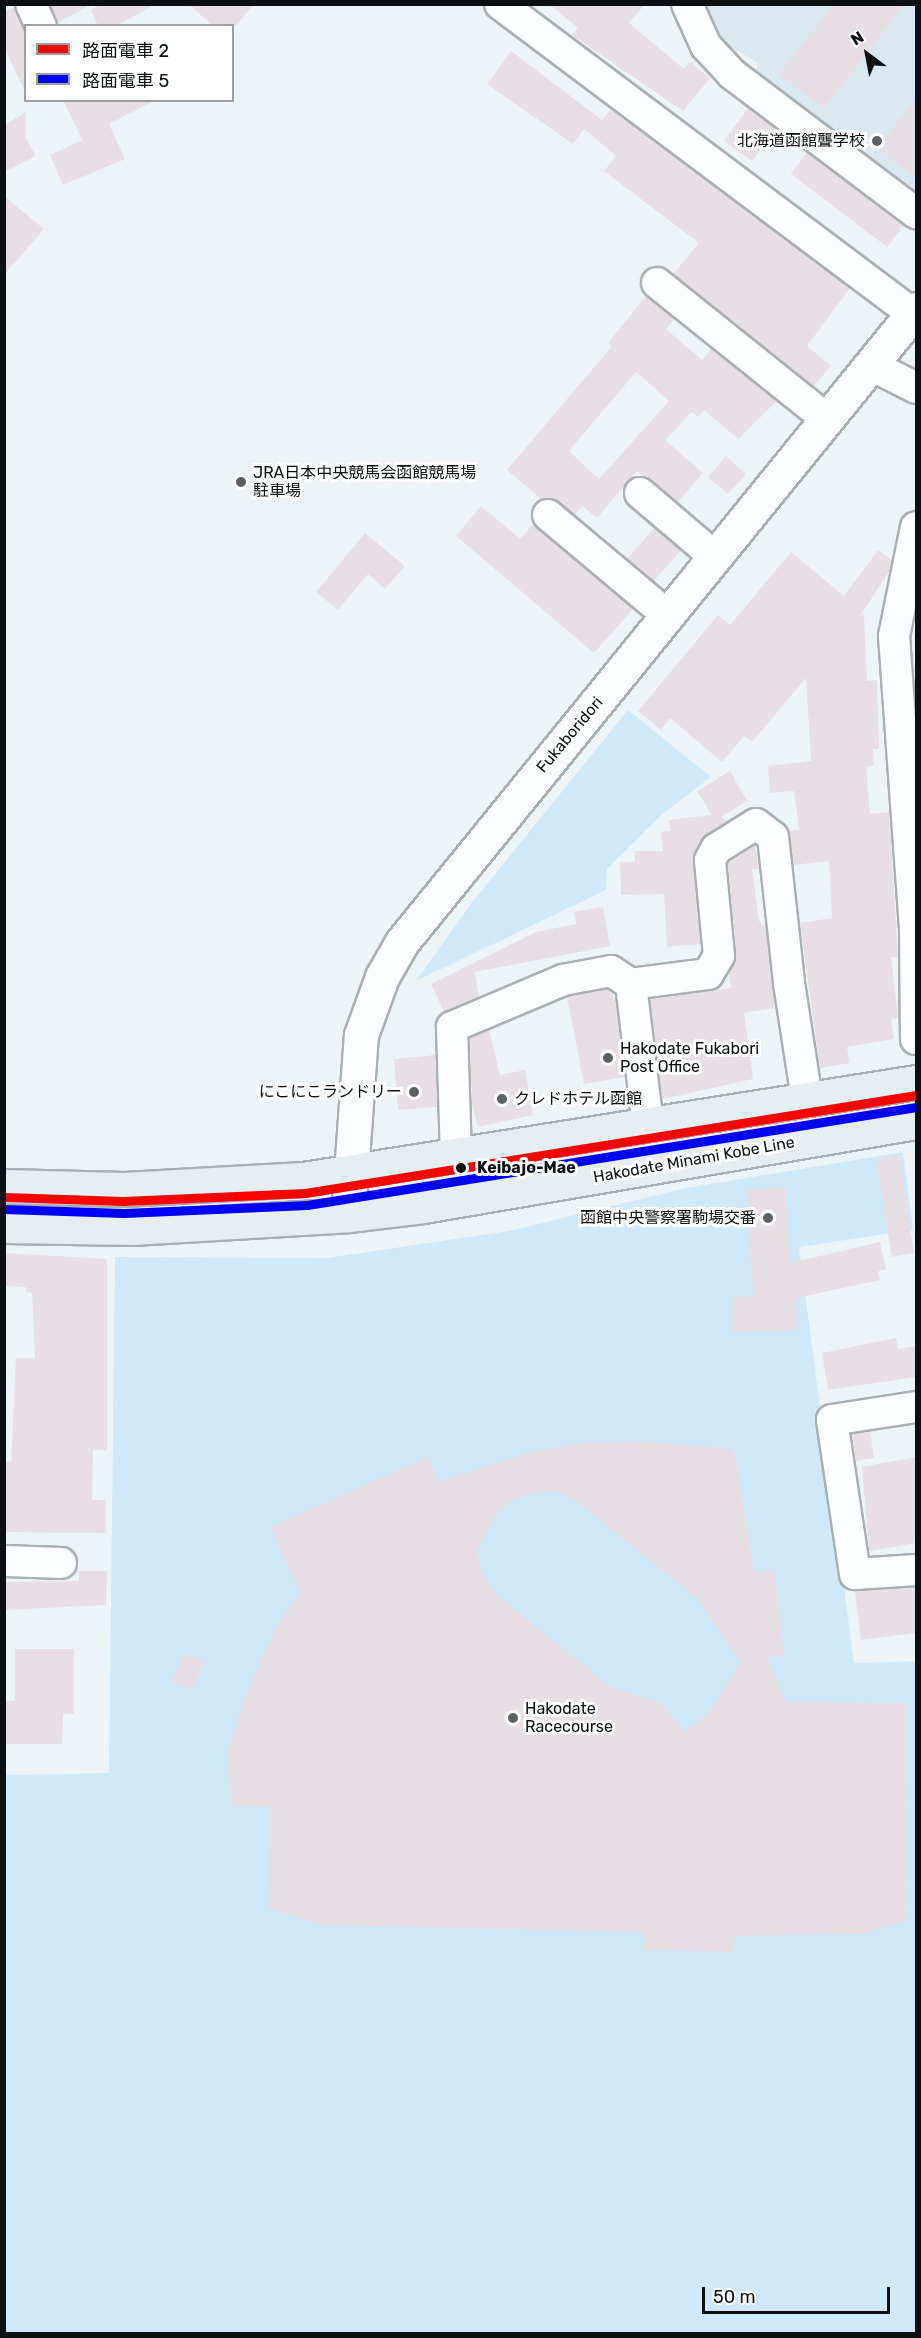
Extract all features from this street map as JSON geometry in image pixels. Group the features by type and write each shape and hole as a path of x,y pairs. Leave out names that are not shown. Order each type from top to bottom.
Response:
{"main road":[{"path":"4,1186 124,1189 303,1179 916,1082"},
{"name":"Hakodate Minami Kobe Line","path":"4,1226 132,1228 348,1215 423,1206 916,1128"}],"street":[{"path":"31,4 40,24"},
{"path":"500,4 915,312"},
{"path":"687,4 706,46 732,74 916,213"},
{"path":"657,283 812,407"},
{"name":"Fukaboridori","path":"348,1215 355,1073 361,1035 382,977 402,942 915,312"},
{"path":"873,366 916,388"},
{"path":"640,493 701,544"},
{"path":"548,515 653,603"},
{"path":"916,527 894,636 915,928 916,1039"},
{"path":"456,1156 452,1027 563,980 611,971 631,984 708,974 719,956 708,866 712,852 756,824 761,824 773,837 789,983 807,1099"},
{"path":"631,984 648,1125"},
{"path":"916,1407 832,1420 855,1574 916,1570"},
{"path":"4,1561 61,1563"}],"shaded area":[{"name":"北海道函館聾学校","path":"699,5 916,5 916,201 757,82 757,63 739,51 730,49 716,37"},
{"path":"628,710 711,777 661,815 607,869 606,890 416,981 470,905"},
{"name":"Hakodate Racecourse","path":"903,1152 913,1230 799,1247 854,1663 916,1661 916,2333 5,2333 4,1775 109,1773 115,1257 327,1258 509,1231 686,1188"}],"building":[{"path":"50,4 92,4 57,23"},
{"path":"101,4 156,4 120,24 97,24 91,10"},
{"path":"188,4 254,4 236,26 234,24 211,24"},
{"path":"549,4 645,4 629,23 684,69 690,62 710,78 683,111 572,35 578,28"},
{"path":"834,4 905,4 824,108 779,74"},
{"path":"15,7 24,28 24,90 4,47 4,12"},
{"path":"511,51 602,120 611,109 850,288 807,346 831,366 814,386 673,274 699,243 604,171 616,156 584,129 573,144 487,84"},
{"path":"916,99 916,179 877,147"},
{"path":"64,102 152,102 109,124 125,159 63,185 50,155 82,140"},
{"path":"748,108 776,129 752,161 724,141"},
{"path":"26,112 26,138 36,156 4,172 4,125"},
{"path":"807,152 903,226 887,247 791,174"},
{"path":"4,196 44,229 4,275"},
{"path":"646,296 674,319 666,329 702,360 711,349 777,401 738,439 704,410 698,417 692,412 665,440 703,473 678,502 637,471 597,518 582,506 575,515 552,498 541,499 507,470 612,346 608,343","holes":["636,372 669,401 599,479 569,451"]},
{"path":"726,456 746,474 728,494 708,477"},
{"path":"481,506 520,539 534,523 633,609 594,653 456,536"},
{"path":"654,528 681,550 654,581 627,559"},
{"path":"365,533 405,566 385,589 368,574 338,610 316,592"},
{"path":"878,550 892,560 890,570 860,616 864,615 867,681 877,680 879,749 873,749 874,766 866,767 870,814 889,812 898,952 898,957 891,957 898,1018 891,1019 894,1039 847,1047 850,1063 820,1068 800,923 832,918 829,861 793,865 789,831 799,830 794,791 770,793 768,766 811,761 806,678 752,742 744,736 722,762 670,718 661,730 638,711 718,615 730,625 791,552 844,596"},
{"path":"730,771 747,801 721,817 728,821 706,835 695,852 701,944 667,947 664,894 621,895 620,862 635,862 635,851 663,851 661,832 670,831 669,820 712,815 697,791"},
{"path":"755,845 759,869 752,869 759,921 766,928 775,1008 744,1013 753,1079 662,1099 650,999 731,988 729,972 736,954 728,864"},
{"path":"603,907 610,946 475,972 479,997 444,1012 431,984 536,932 576,924 574,912"},
{"path":"607,989 616,1001 625,1077 584,1084 567,997"},
{"name":"クレドホテル函館","path":"489,1030 500,1075 525,1070 533,1115 478,1127 472,1104 470,1038"},
{"path":"436,1055 437,1107 398,1110 394,1059"},
{"path":"899,1156 914,1253 892,1257 876,1160"},
{"path":"785,1187 790,1263 880,1242 886,1270 878,1271 880,1280 796,1298 797,1330 732,1332 731,1297 753,1296 746,1190"},
{"path":"4,1253 107,1259 107,1450 93,1450 92,1500 106,1500 106,1533 4,1532 4,1462 11,1462 16,1358 35,1358 32,1293 26,1292 26,1287 4,1286"},
{"path":"896,1338 898,1349 916,1346 916,1377 828,1390 822,1353"},
{"path":"870,1432 874,1458 856,1461 852,1434"},
{"path":"637,1441 734,1449 754,1572 774,1570 784,1656 767,1657 786,1702 906,1703 905,1920 863,1934 735,1936 734,1952 644,1950 644,1932 321,1925 269,1908 270,1807 231,1805 227,1753 244,1700 274,1630 300,1593 270,1527 428,1457 439,1482 531,1452 587,1442","holes":["556,1491 577,1502 697,1599 740,1662 710,1711 685,1733 661,1703 610,1687 494,1593 481,1572 477,1550 496,1514 511,1501 531,1493"]},
{"path":"916,1457 916,1543 869,1551 862,1467"},
{"path":"79,1571 107,1571 106,1605 4,1610 4,1582 79,1581"},
{"path":"916,1587 916,1633 861,1640 855,1591"},
{"path":"15,1649 74,1649 74,1714 63,1714 62,1744 4,1744 4,1701 15,1701"},
{"path":"183,1653 204,1661 193,1690 172,1682"}],"tram line":[{"name":"2","path":"4,1197 123,1201 305,1193 916,1095"},
{"name":"5","path":"4,1209 124,1213 307,1205 916,1107"}],"place":[{"name":"北海道函館聾学校","path":"877,141"},
{"name":"JRA日本中央競馬会函館競馬場 駐車場","path":"241,482"},
{"name":"Hakodate Fukabori Post Office","path":"608,1058"},
{"name":"にこにこランドリー","path":"414,1092"},
{"name":"クレドホテル函館","path":"502,1099"},
{"name":"Keibajo-Mae","path":"461,1168"},
{"name":"函館中央警察署駒場交番","path":"768,1218"},
{"name":"Hakodate Racecourse","path":"513,1718"}]}
